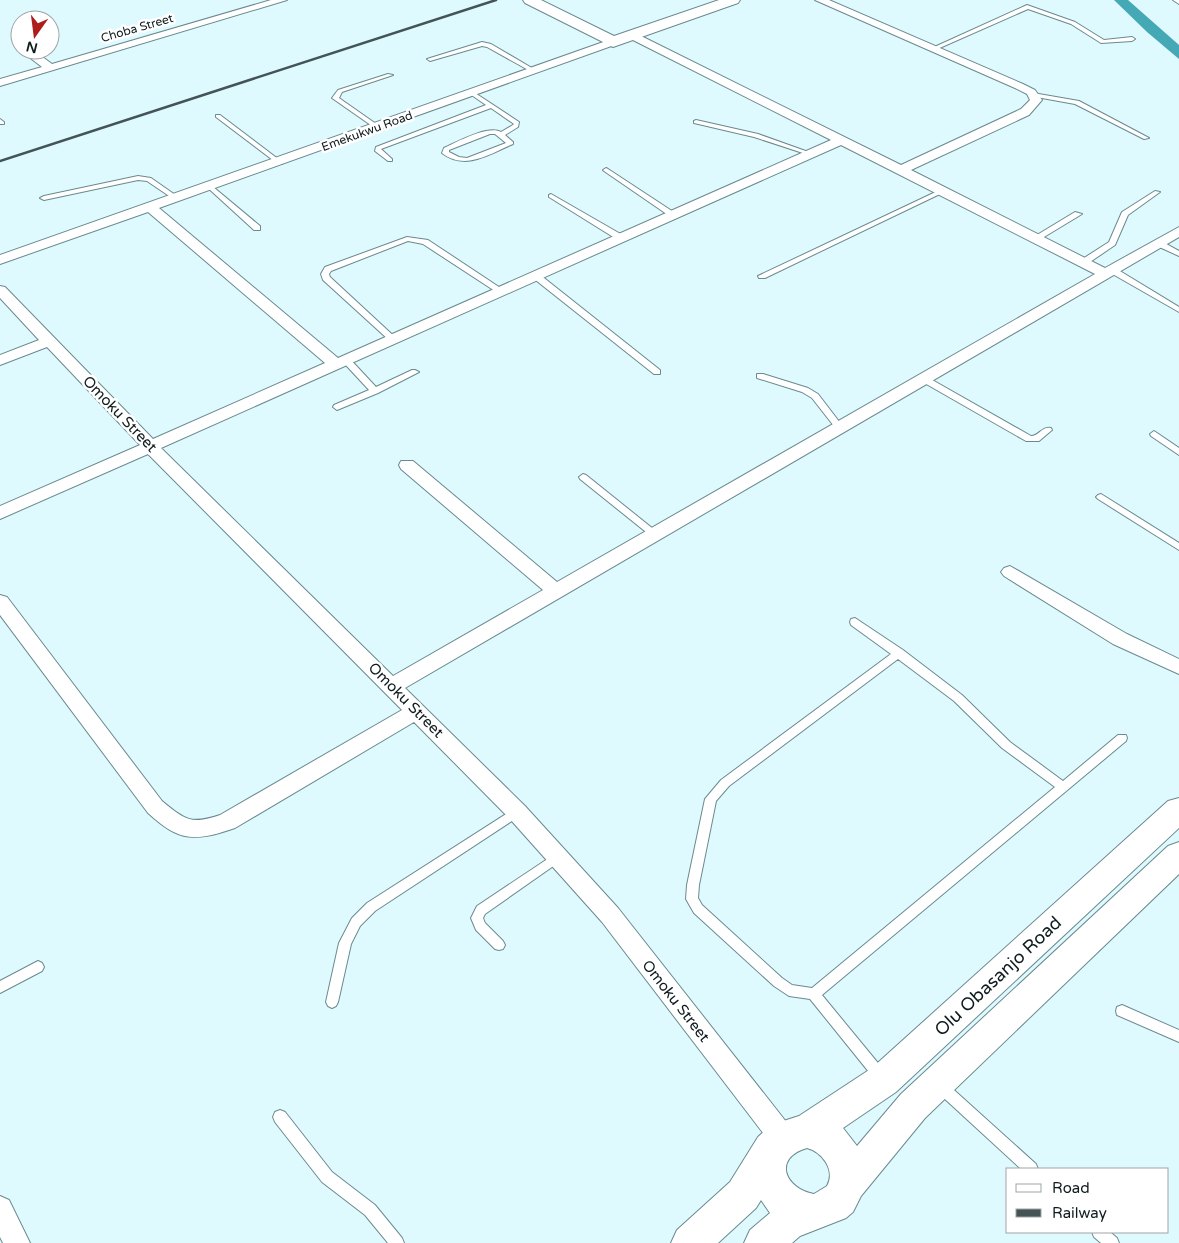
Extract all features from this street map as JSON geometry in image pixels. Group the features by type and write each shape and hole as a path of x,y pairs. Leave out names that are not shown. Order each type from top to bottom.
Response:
{"main road":[{"path":"530,0 613,42"},
{"name":"Emekukwu Road","path":"613,42 733,0"},
{"name":"Olu Obasanjo Road","path":"690,1243 743,1195 786,1142 884,1080 1179,810"},
{"path":"847,1185 913,1106 936,1083 1179,855"},
{"path":"764,1243 788,1222 815,1212 835,1203 843,1195 847,1185 848,1173 840,1150 830,1140 786,1142 767,1170 770,1183 777,1195 788,1204 801,1210 815,1212"}],"street":[{"name":"Choba Street","path":"0,83 282,0"},
{"path":"820,0 1019,86 1033,95 1036,100 1025,112 902,170"},
{"path":"633,36 1084,262 1110,272"},
{"name":"Emekukwu Road","path":"0,260 280,163 613,42"},
{"path":"39,60 50,68"},
{"path":"0,513 842,140"},
{"path":"151,208 341,362"},
{"path":"392,686 1179,231"},
{"name":"Omoku Street","path":"0,290 151,446 517,812 610,915 786,1142"},
{"path":"0,360 49,341"},
{"path":"407,465 556,592"},
{"path":"1010,572 1120,640 1179,667"},
{"path":"0,602 155,807 177,826 191,830 199,832 227,822 416,711"},
{"path":"0,1209 17,1243"}],"lane":[{"path":"933,49 1028,7 1073,23 1103,42 1132,39"},
{"path":"430,59 482,44 489,45 534,71"},
{"path":"377,127 335,98 340,91 390,75"},
{"path":"472,93 516,123 516,126 501,135"},
{"path":"1033,95 1077,102 1146,138"},
{"path":"390,160 378,151 378,148 491,106"},
{"path":"218,116 280,163"},
{"path":"696,122 756,134 811,154"},
{"path":"490,132 497,132 501,135 511,143 468,160 458,159 445,153 446,149 490,132"},
{"path":"606,170 674,215"},
{"path":"44,198 138,178 149,179 177,199"},
{"path":"210,187 257,228"},
{"path":"762,276 942,191"},
{"path":"1084,262 1112,243 1129,210 1157,192"},
{"path":"551,196 621,238"},
{"path":"1036,238 1078,214"},
{"path":"393,339 326,278 325,274 328,269 407,239 414,239 425,242 501,291"},
{"path":"1158,243 1179,254"},
{"path":"1110,272 1179,310"},
{"path":"536,276 657,372"},
{"path":"341,362 375,391"},
{"path":"337,407 415,372"},
{"path":"760,376 815,396 840,428"},
{"path":"924,379 1022,436 1036,439 1048,430"},
{"path":"1154,434 1179,452"},
{"path":"583,477 654,534"},
{"path":"1101,497 1179,547"},
{"path":"854,622 899,652 977,714 1006,745 1063,787"},
{"path":"884,1080 814,994 789,990 778,982 698,909 692,899 693,885 711,799 716,792 725,783 899,652"},
{"path":"814,994 1122,738"},
{"path":"332,1002 345,943 356,922 371,907 517,812"},
{"path":"499,945 480,926 477,918 481,910 558,857"},
{"path":"0,987 38,967"},
{"path":"1122,1010 1179,1036"},
{"path":"936,1083 1030,1168"},
{"path":"280,1117 327,1177 370,1210 397,1243"},
{"path":"1100,1233 1112,1243"}],"water":[{"path":"1114,0 1128,0 1179,45 1179,59 1147,32"}],"railway":[{"path":"0,161 496,0"}]}
